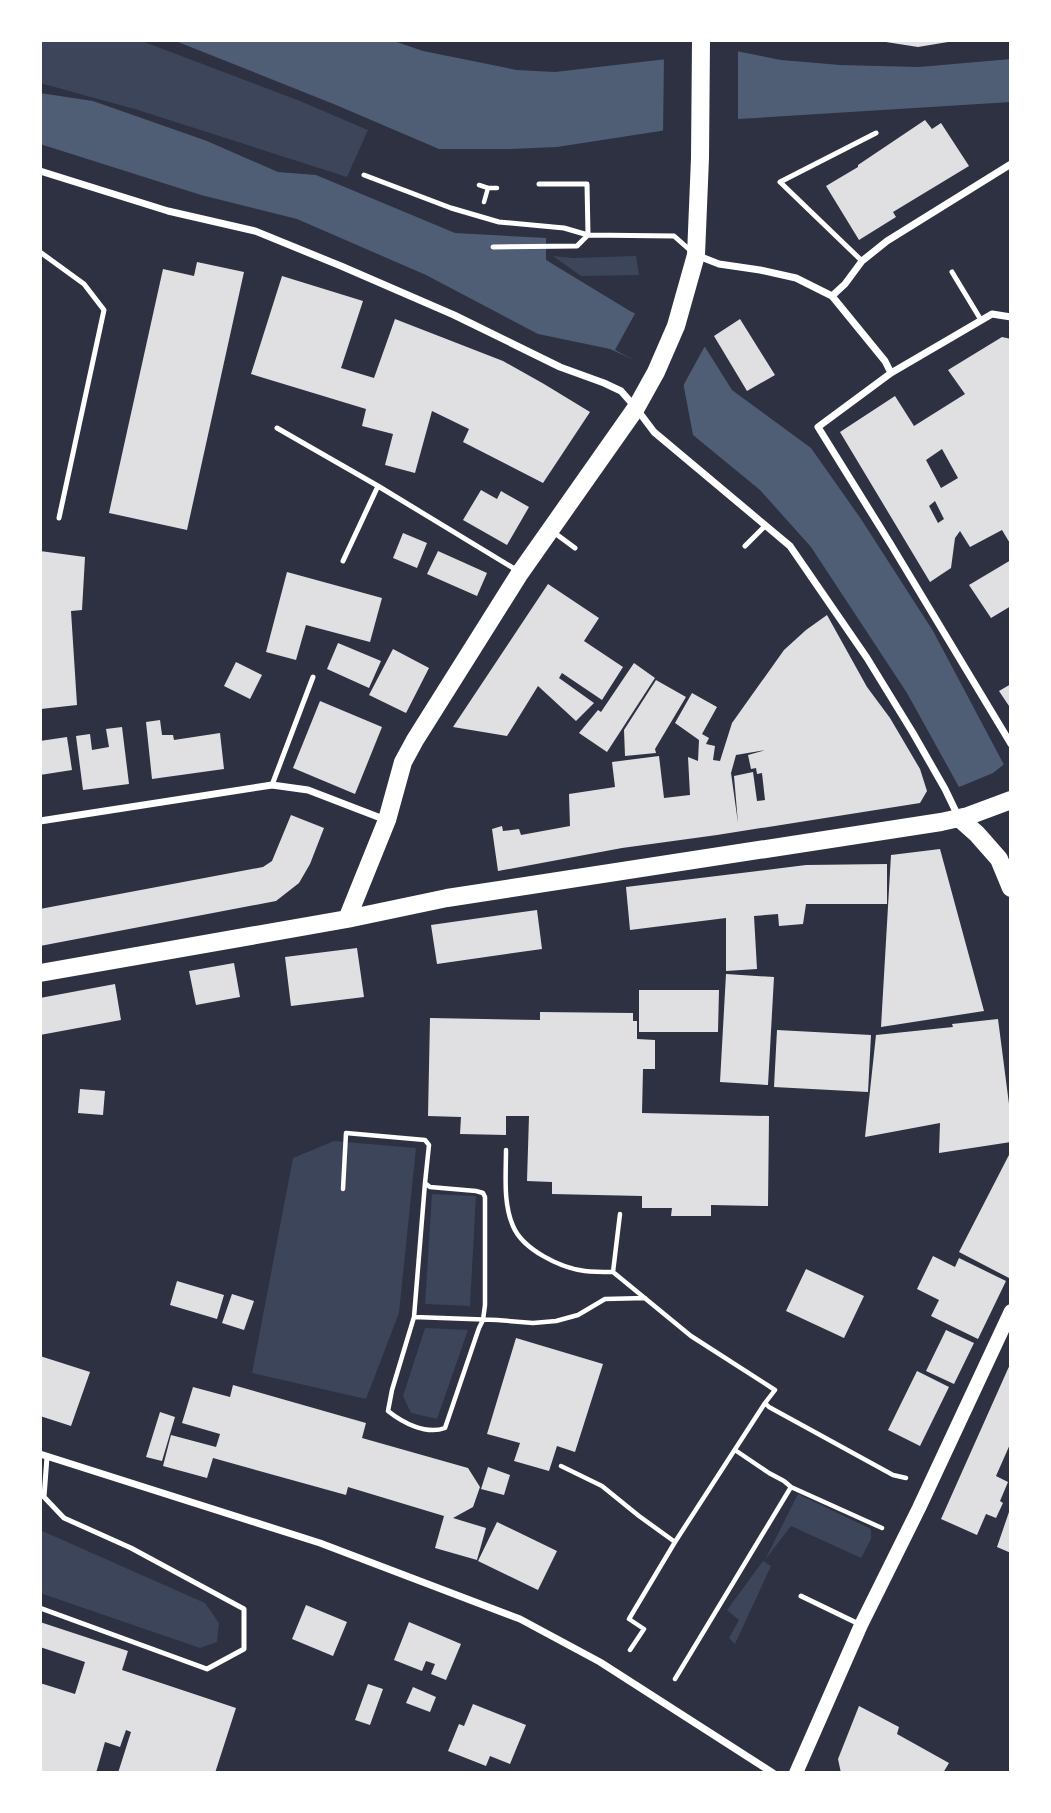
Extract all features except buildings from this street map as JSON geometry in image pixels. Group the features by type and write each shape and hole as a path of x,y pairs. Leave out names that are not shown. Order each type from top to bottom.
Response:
{"main road":[{"path":"347,919 387,820 400,771 409,751 520,573 636,408 656,372 676,326 696,255 701,44"},
{"path":"40,973 347,919 447,898 963,817 1011,800"},
{"path":"963,817 999,859 1011,888"},
{"path":"796,1773 861,1625 1011,1311"}],"street":[{"path":"832,296 862,261 887,241 1011,164"},
{"path":"40,171 168,211 255,231 442,310 560,367 621,391 654,432 790,546 867,658 963,817"},
{"path":"696,255 719,264 796,278 832,296 885,361 891,373"},
{"path":"1011,317 992,314 981,320 891,373 818,427 1011,744"},
{"path":"40,821 272,785 308,790 387,820"},
{"path":"44,1456 320,1542 520,1619 600,1662 773,1773"}],"lane":[{"path":"862,261 780,181 876,133"},
{"path":"363,175 451,208 499,222 564,228 588,235 674,236 696,255"},
{"path":"493,247 578,246 588,235 587,184 539,184"},
{"path":"40,252 84,284 104,310 59,518"},
{"path":"952,272 981,320"},
{"path":"277,428 520,573"},
{"path":"343,561 378,486"},
{"path":"745,546 766,525"},
{"path":"550,530 575,548"},
{"path":"272,785 313,677"},
{"path":"40,1608 207,1669 244,1649 244,1609 131,1548 64,1518 44,1497 44,1456"},
{"path":"801,1596 861,1625"}],"path":[{"path":"488,188 498,188"},
{"path":"343,1189 346,1133 425,1140 429,1145 425,1183 414,1317 388,1411 401,1422 440,1430 445,1428 483,1320 485,1197 483,1193 476,1191 430,1187 425,1183"},
{"path":"506,1150 506,1195 513,1227 523,1242 538,1254 560,1264 584,1271 613,1272 691,1336 775,1390 734,1450 629,1619 644,1629 630,1650"},
{"path":"613,1272 620,1214"},
{"path":"414,1317 533,1323 578,1315 605,1299 645,1298"},
{"path":"765,1403 893,1475 906,1478"},
{"path":"734,1450 791,1487 882,1528"},
{"path":"561,1466 602,1486 676,1542"},
{"path":"675,1679 791,1487"}],"shaded area":[{"path":"40,40 139,40 300,101 368,130 347,177 138,110 40,83"},
{"path":"173,40 391,40 423,51 517,70 555,72 736,51 781,60 840,65 919,67 1011,59 1011,102 738,119 557,147 439,149"},
{"path":"40,93 93,101 207,141 278,172 316,175 455,233 546,238 546,260 630,311 705,347 732,390 811,448 861,519 933,631 1011,778 959,787 907,693 811,547 760,490 693,435 683,382 610,349 538,334 426,275 297,219 201,195 40,144"},
{"path":"553,256 636,256 639,275 581,276"},
{"path":"334,1141 416,1148 399,1313 366,1399 252,1373 293,1158"},
{"path":"432,1194 476,1196 470,1306 425,1304"},
{"path":"425,1328 468,1330 437,1419 411,1413 403,1396"},
{"path":"798,1494 871,1529 871,1539 861,1558 791,1526 765,1560"},
{"path":"40,1530 205,1603 219,1623 217,1642 200,1648 40,1593"},
{"path":"763,1561 771,1566 735,1644 729,1638 739,1620 727,1610"}],"pier":[{"path":"738,47 738,123 663,134 664,56"},
{"path":"637,310 706,344 683,386 615,350"},
{"path":"1007,762 1011,770 1011,888 1008,887 957,788 993,773"}]}
